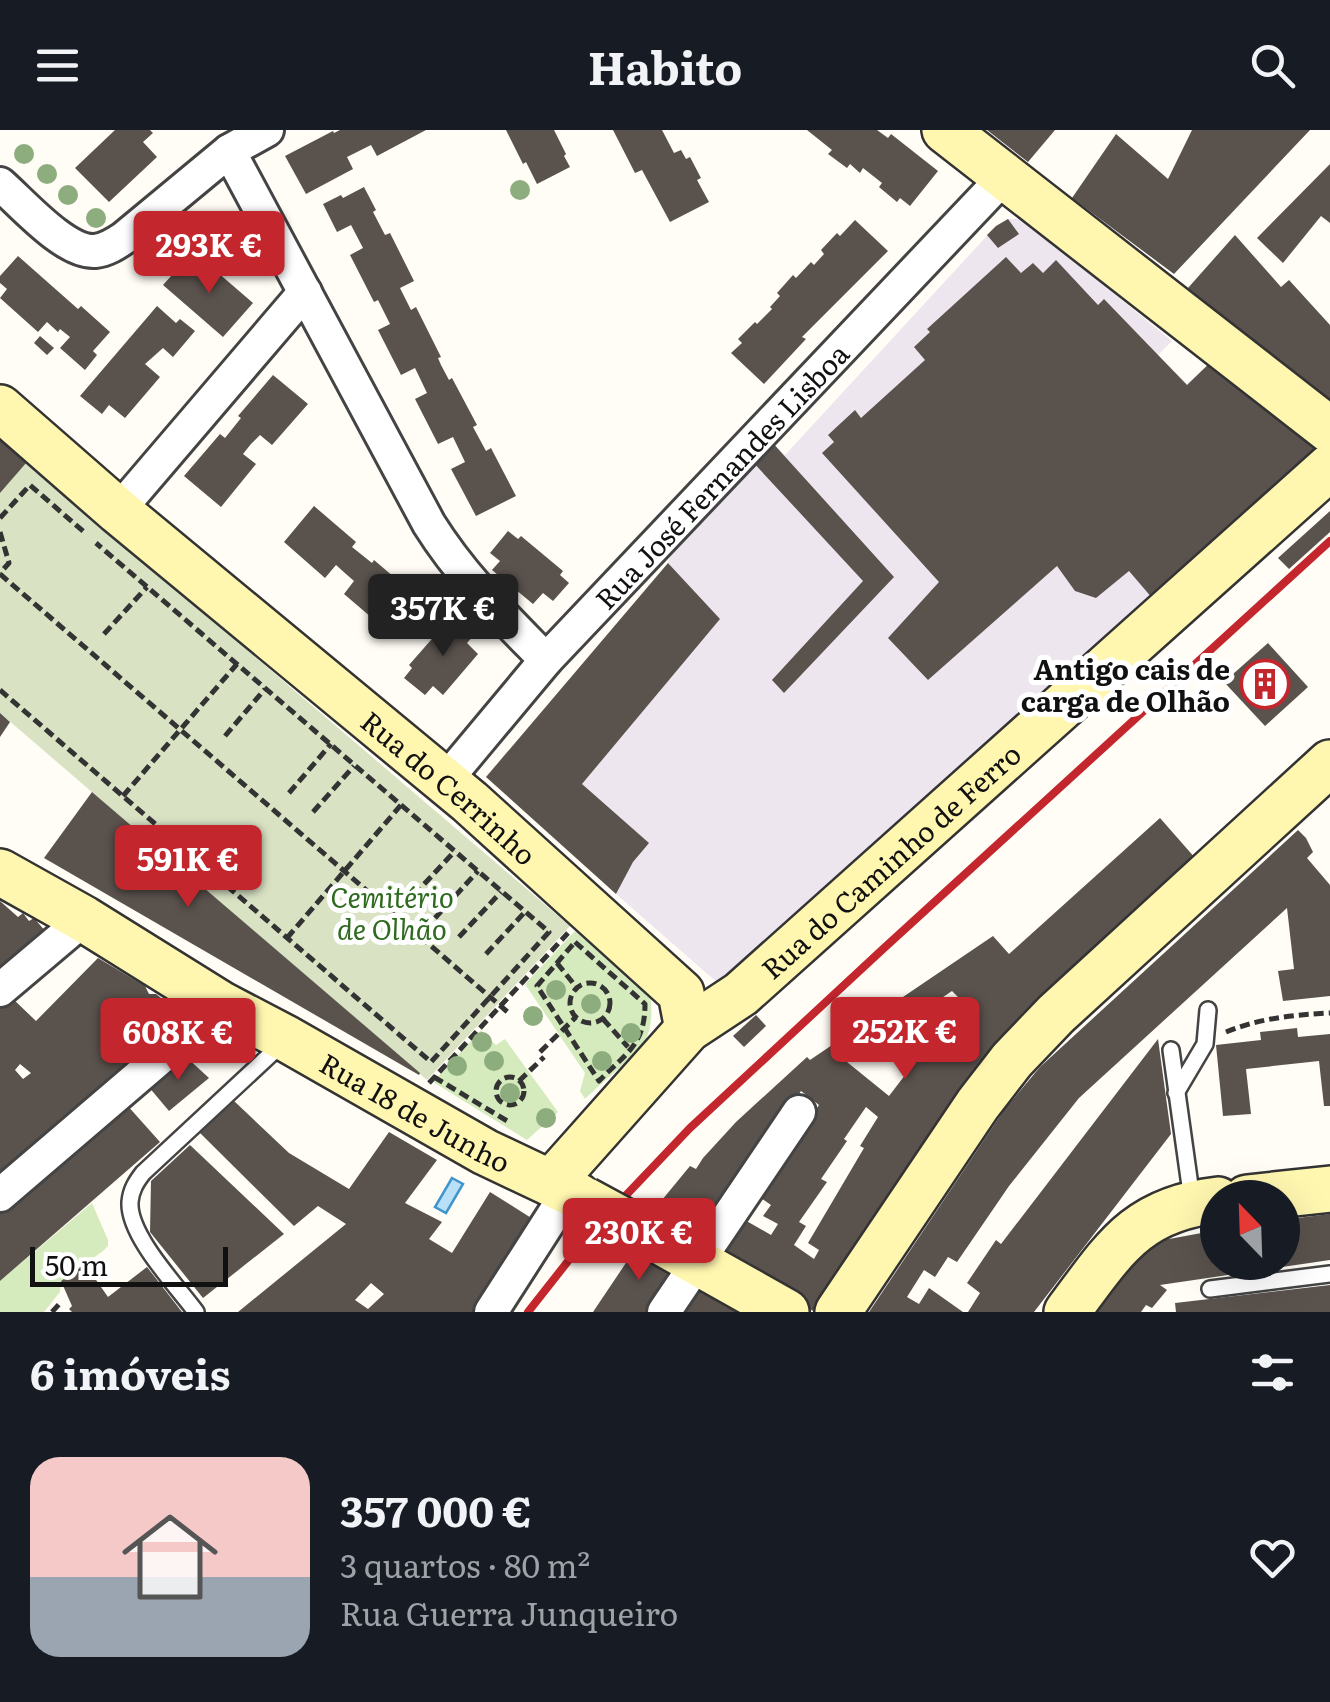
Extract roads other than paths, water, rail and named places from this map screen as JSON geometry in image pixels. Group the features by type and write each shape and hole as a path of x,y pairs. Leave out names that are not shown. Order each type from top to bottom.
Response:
{"street":[{"path":"0,184 67,242 96,251 124,238 230,150 267,130"},
{"path":"945,130 1330,430"},
{"path":"230,150 429,524 472,585 546,660"},
{"name":"Rua José Fernandes Lisboa","path":"445,781 546,660 1004,177"},
{"path":"118,511 305,292"},
{"name":"Rua do Cerrinho","path":"0,408 118,511 445,781 681,992 688,1029"},
{"name":"Rua do Caminho de Ferro","path":"491,1312 568,1192 688,1029 741,994 1330,467"},
{"path":"838,1312 1012,1060 1056,1014 1330,763"},
{"name":"Rua 18 de Junho","path":"0,872 222,1005 288,1038 484,1152 633,1226 786,1312"},
{"path":"0,990 84,919"},
{"path":"0,1194 222,1005"},
{"path":"664,1312 799,1112"},
{"path":"1300,1192 1330,1189"},
{"path":"1067,1312 1129,1234 1170,1210 1200,1203"}],"lane":[{"path":"1176,1093 1205,1044 1208,1010"},
{"path":"196,1312 140,1238 132,1220 133,1188 143,1173 288,1038"},
{"path":"1171,1050 1176,1093 1200,1183"},
{"path":"1210,1289 1330,1274"}],"water":[{"path":"452,1178 463,1184 446,1213 435,1207"}],"railway":[{"path":"528,1312 591,1232 690,1128 1330,541"}],"place":[{"name":"Antigo cais de carga de Olhão","path":"1265,684"}],"park label":[{"name":"Cemitério de Olhão","path":"392,912"}]}
